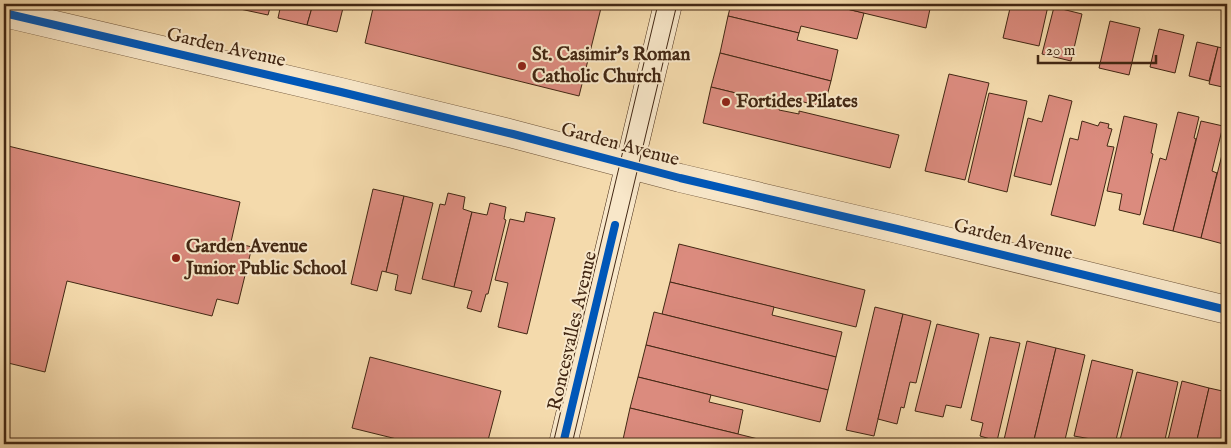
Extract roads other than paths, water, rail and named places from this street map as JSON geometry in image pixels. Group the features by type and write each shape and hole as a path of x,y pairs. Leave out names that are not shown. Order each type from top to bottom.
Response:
{"street":[{"name":"Roncesvalles Avenue","path":"563,444 668,4"},
{"name":"Garden Avenue","path":"4,13 341,92 680,178 897,228 1227,310"}],"tram line":[{"path":"553,444 658,4"},
{"path":"572,444 677,4"}],"place":[{"name":"St. Casimir's Roman Catholic Church","path":"522,66"},
{"name":"Fortides Pilates","path":"726,102"},
{"name":"Garden Avenue Junior Public School","path":"176,258"}]}
